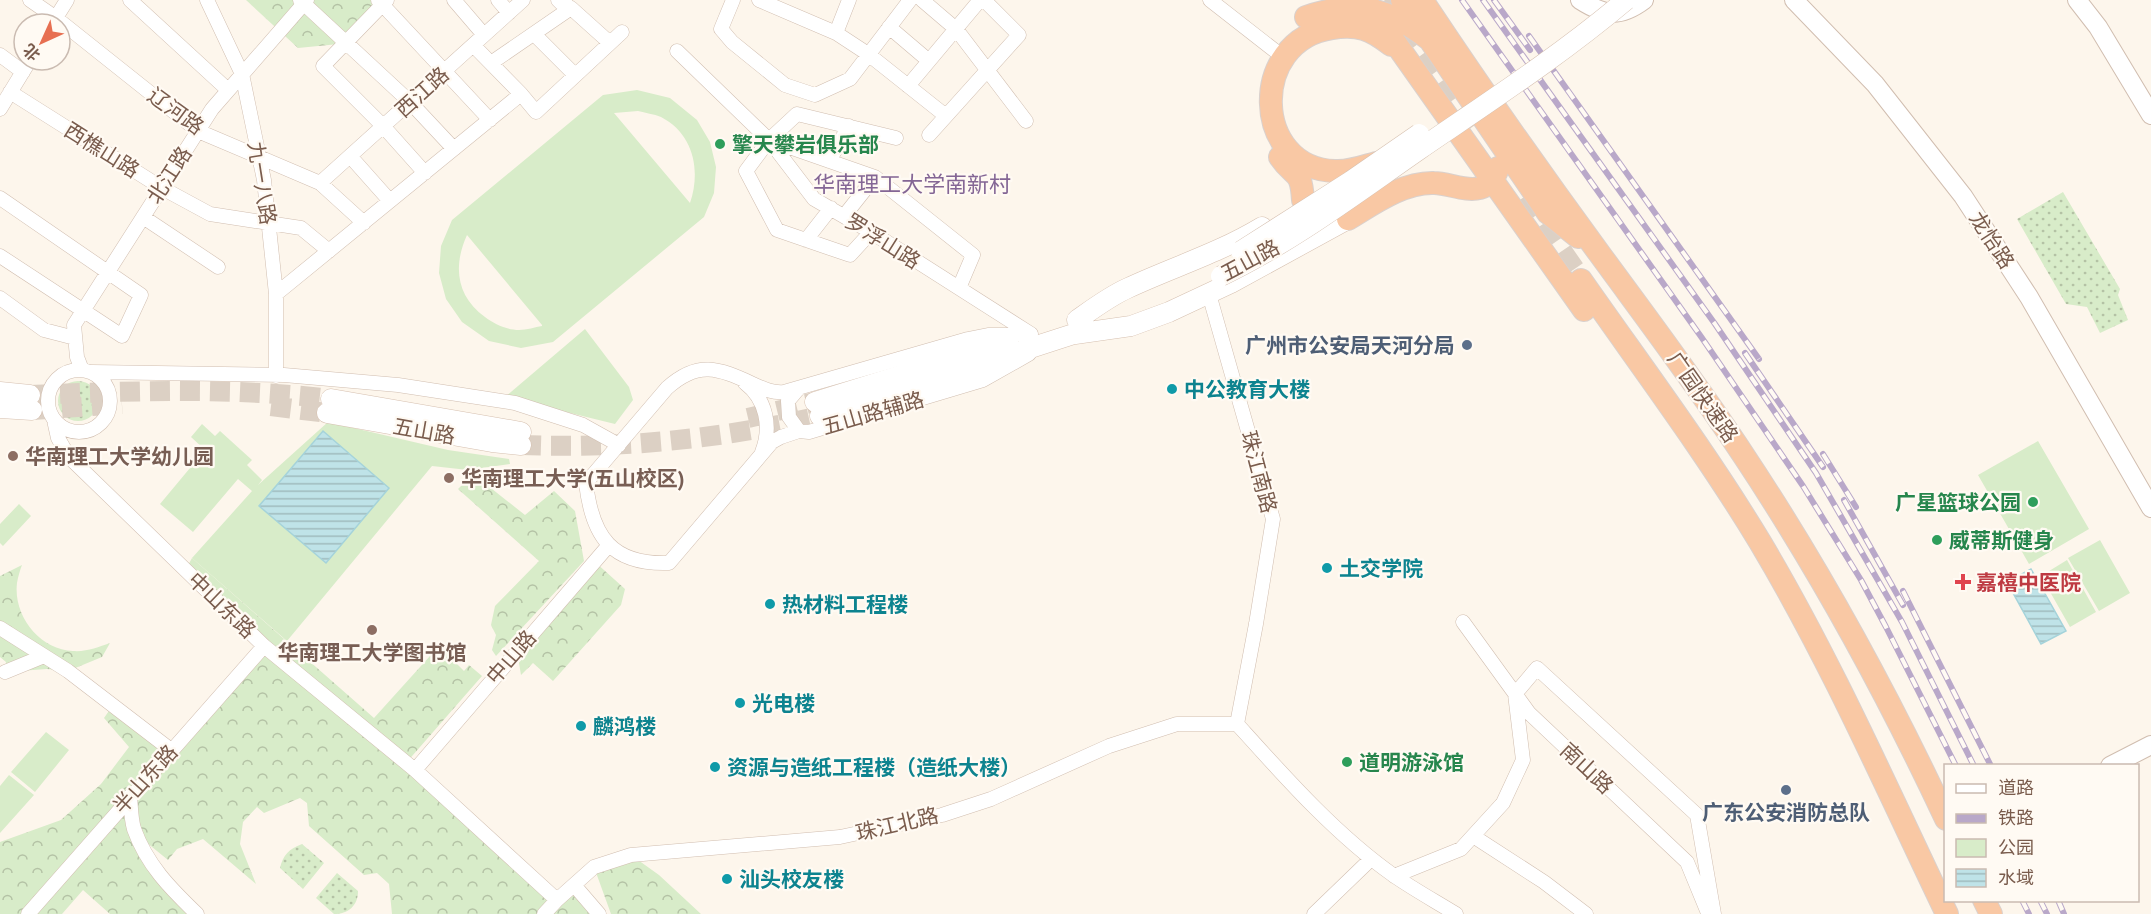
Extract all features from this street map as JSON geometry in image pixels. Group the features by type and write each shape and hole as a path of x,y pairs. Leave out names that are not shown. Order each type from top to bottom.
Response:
{"highway":[{"path":"1402,0 1548,213 1598,253"},
{"name":"广园快速路","path":"1422,0 1598,253 1690,376 1744,455 1809,558 1876,677 1944,815"},
{"path":"1303,200 1302,182 1296,172 1284,163 1272,147 1264,128 1261,91 1268,62 1274,50 1310,9 1321,10 1351,5 1368,4 1408,22 1430,40"},
{"path":"1368,4 1602,335 1616,353 1664,398"},
{"path":"1376,164 1348,171 1334,171 1309,165 1295,156 1283,144 1276,129 1270,104 1273,80 1284,56 1305,37 1323,29 1346,26 1365,28 1377,34 1402,54"},
{"path":"1348,219 1404,188 1420,184 1434,183 1474,189 1483,187 1492,181 1498,170 1500,155 1498,141"},
{"name":"广园快速路","path":"1581,280 1664,398 1760,542 1795,604 1883,777 1947,914"}],"main road":[{"name":"五山路","path":"1218,270 1276,247 1328,213 1540,67 1626,0"},
{"name":"五山路","path":"818,409 1174,297 1376,164 1607,6"},
{"path":"1327,190 1336,195 1342,204 1348,219 1299,248 1209,294 1131,326 1076,327 1108,298 1242,239 1318,191 1327,190"},
{"path":"0,392 31,403 0,408"},
{"name":"五山路","path":"329,406 521,438"}],"street":[{"name":"辽河路","path":"30,0 44,12"},
{"path":"130,0 228,90"},
{"name":"九一八路","path":"207,0 242,74 264,180 276,294 276,376"},
{"path":"454,0 484,35"},
{"path":"498,0 509,13"},
{"name":"西江路","path":"320,183 523,0"},
{"path":"558,0 561,3 564,0"},
{"path":"733,0 721,29 732,42 785,85 815,95 850,79 910,0"},
{"path":"759,0 836,33 868,54 946,116"},
{"path":"791,14 796,0"},
{"path":"836,33 849,0"},
{"path":"922,0 956,29 1026,121"},
{"path":"908,87 982,0 1019,35 929,135"},
{"path":"1210,0 1274,50"},
{"path":"1580,0 1607,6 1619,14 1644,0"},
{"name":"龙怡路","path":"1794,0 1875,84 1963,196 2029,297 2151,508"},
{"path":"2078,0 2098,27 2151,115"},
{"path":"303,1 410,102 454,148"},
{"name":"北江路","path":"87,371 77,357 74,325 212,109 303,1"},
{"path":"425,172 323,66 383,2 444,72 490,120"},
{"path":"491,63 572,8 610,44"},
{"path":"889,27 930,61"},
{"path":"473,45 536,112 622,32"},
{"path":"534,34 575,75"},
{"name":"辽河路","path":"72,35 198,131 320,183 364,223"},
{"name":"罗浮山路","path":"677,51 769,140 814,199 871,232 1037,339"},
{"path":"0,109 22,72"},
{"name":"西樵山路","path":"10,92 162,188 210,214 301,228 328,251"},
{"path":"276,294 521,94"},
{"path":"871,232 850,255 777,230 746,171 769,140 797,114 896,138"},
{"path":"829,161 849,126"},
{"path":"769,140 875,177 973,255 959,288"},
{"path":"350,156 390,201"},
{"path":"844,216 875,177"},
{"path":"0,198 141,295 122,336 0,256"},
{"path":"806,240 831,208"},
{"path":"143,217 218,267"},
{"name":"珠江南路","path":"1209,294 1273,519 1256,624 1236,724"},
{"path":"0,298 44,330 75,338"},
{"path":"799,431 772,442 669,563 647,564 626,557 609,545 595,528 586,483 667,388 681,376 699,370 718,370 775,393 800,388 968,339 988,335 1037,339"},
{"name":"五山路辅路","path":"800,388 788,401 789,417 799,431 817,430 983,380 1019,361 1037,339"},
{"path":"87,371 101,378 111,397 111,407 107,417 100,425 91,431 80,433 61,427 49,410 50,390 55,381 72,370 284,375 398,385 515,404 583,425 619,445"},
{"path":"736,376 751,388 762,404 767,422 766,441 760,458"},
{"name":"中山东路","path":"54,420 57,438 69,458 264,646 415,770 556,900"},
{"name":"中山路","path":"415,770 609,545"},
{"name":"南山路","path":"1463,622 1528,713 1687,862 1708,914"},
{"path":"0,628 68,671 171,750"},
{"name":"半山东路","path":"28,914 264,646"},
{"path":"5,672 44,656"},
{"path":"1394,876 1461,849 1503,803 1523,760 1515,694 1537,668 1697,815 1714,914"},
{"name":"珠江北路","path":"544,914 556,900 594,867 632,855 840,837 942,815 991,799 1108,746 1177,724 1236,724"},
{"path":"1236,724 1297,791 1371,859 1456,914"},
{"path":"2112,764 2151,745"},
{"path":"130,796 134,827 150,863 172,890 197,914"},
{"path":"1473,836 1544,882 1586,914"},
{"path":"1314,914 1371,859"},
{"path":"574,885 598,914"}],"green space":[{"path":"246,0 391,0 349,43 298,48"},
{"path":"637,90 670,98 697,120 710,142 716,167 714,193 704,217 553,342 521,348 489,341 462,322 446,299 439,273 441,246 452,220 603,95","holes":["638,111 661,117 672,124 688,143 695,178 690,203 614,113","467,235 542,325 542,326 522,330 510,329 492,322 475,309 468,300 460,280 460,258"]},
{"path":"2063,192 2120,289 2118,295 2128,320 2100,333 2087,307 2066,304 2017,219"},
{"path":"585,329 629,387 633,400 615,424 505,397"},
{"path":"78,381 92,387 98,401 92,415 78,421 64,415 58,401 64,387"},
{"path":"328,422 448,450 509,459 510,464 468,470 432,466 287,641 192,558 252,491 238,479 193,532 160,504 205,450 191,437 202,424 215,436 220,431 252,460 247,465 262,480 258,485"},
{"name":"广星篮球公园","path":"2038,441 2089,529 2029,564 1978,475"},
{"path":"482,481 525,515 554,491 575,511 584,561 496,656 492,650 496,635 491,625 495,606 539,561 458,489 463,484"},
{"path":"19,504 31,516 3,546 0,543 0,524"},
{"path":"2100,540 2130,593 2099,611 2068,558"},
{"path":"192,558 374,718 439,646 464,671 469,665 482,676 406,763 186,569"},
{"path":"2067,560 2096,612 2070,627 2041,576"},
{"path":"594,561 625,589 621,605 553,681 533,663 521,675 517,651"},
{"path":"22,565 17,583 17,595 19,607 31,629 50,645 61,649 83,651 110,643 102,657 68,671 47,669 5,672 6,662 0,657 0,576"},
{"path":"264,646 557,900 544,914 392,914 389,884 377,873 364,875 309,826 307,803 300,798 264,813 257,807 243,822 240,844 256,884 203,839 177,849 168,860 130,829 190,914 110,914 83,890 62,914 0,914 0,842 61,820 101,784 129,747 104,718 113,705 171,750"},
{"path":"46,732 69,750 35,792 11,772"},
{"path":"9,775 34,795 0,833 0,786"},
{"path":"302,844 324,863 303,889 280,868 287,853"},
{"path":"631,855 659,875 701,914 611,914 594,867"},
{"path":"337,873 358,891 358,896 348,911 334,914 316,898"},
{"path":"569,890 591,914 547,914"}],"water":[{"path":"323,431 389,488 326,563 259,506"},
{"path":"2031,569 2066,631 2041,644 2007,582"}],"tunnel":[{"path":"1385,0 1480,133"},
{"path":"1524,197 1581,280"},
{"path":"30,395 218,391 331,399"},
{"path":"748,418 815,402"},
{"path":"32,410 122,404"},
{"path":"271,406 327,413"},
{"path":"521,445 559,446 671,441 746,431 820,416"}],"railway":[{"path":"1462,0 1702,338 1803,486 1861,580 1955,764"},
{"path":"1483,0 1715,324 1816,473 1902,622 1973,764"},
{"path":"1494,0 1530,50"},
{"path":"1529,36 1759,359"},
{"path":"1745,353 1823,467"},
{"path":"1823,454 1856,507"},
{"path":"1844,500 1903,605"},
{"path":"1903,591 1990,764"},
{"path":"2023,902 2029,914"},
{"path":"2041,902 2047,914"},
{"path":"2059,902 2064,914"}],"place":[{"name":"擎天攀岩俱乐部","path":"720,144"},
{"name":"广州市公安局天河分局","path":"1467,345"},
{"name":"中公教育大楼","path":"1172,389"},
{"name":"华南理工大学幼儿园","path":"13,456"},
{"name":"华南理工大学(五山校区)","path":"449,478"},
{"name":"广星篮球公园","path":"2033,502"},
{"name":"威蒂斯健身","path":"1937,540"},
{"name":"土交学院","path":"1327,568"},
{"name":"嘉禧中医院","path":"1963,582"},
{"name":"热材料工程楼","path":"770,604"},
{"name":"华南理工大学图书馆","path":"372,630"},
{"name":"光电楼","path":"740,703"},
{"name":"麟鸿楼","path":"581,726"},
{"name":"道明游泳馆","path":"1347,762"},
{"name":"资源与造纸工程楼（造纸大楼）","path":"715,767"},
{"name":"广东公安消防总队","path":"1786,790"},
{"name":"汕头校友楼","path":"727,879"}],"district":[{"name":"华南理工大学南新村","path":"912,184"}]}
